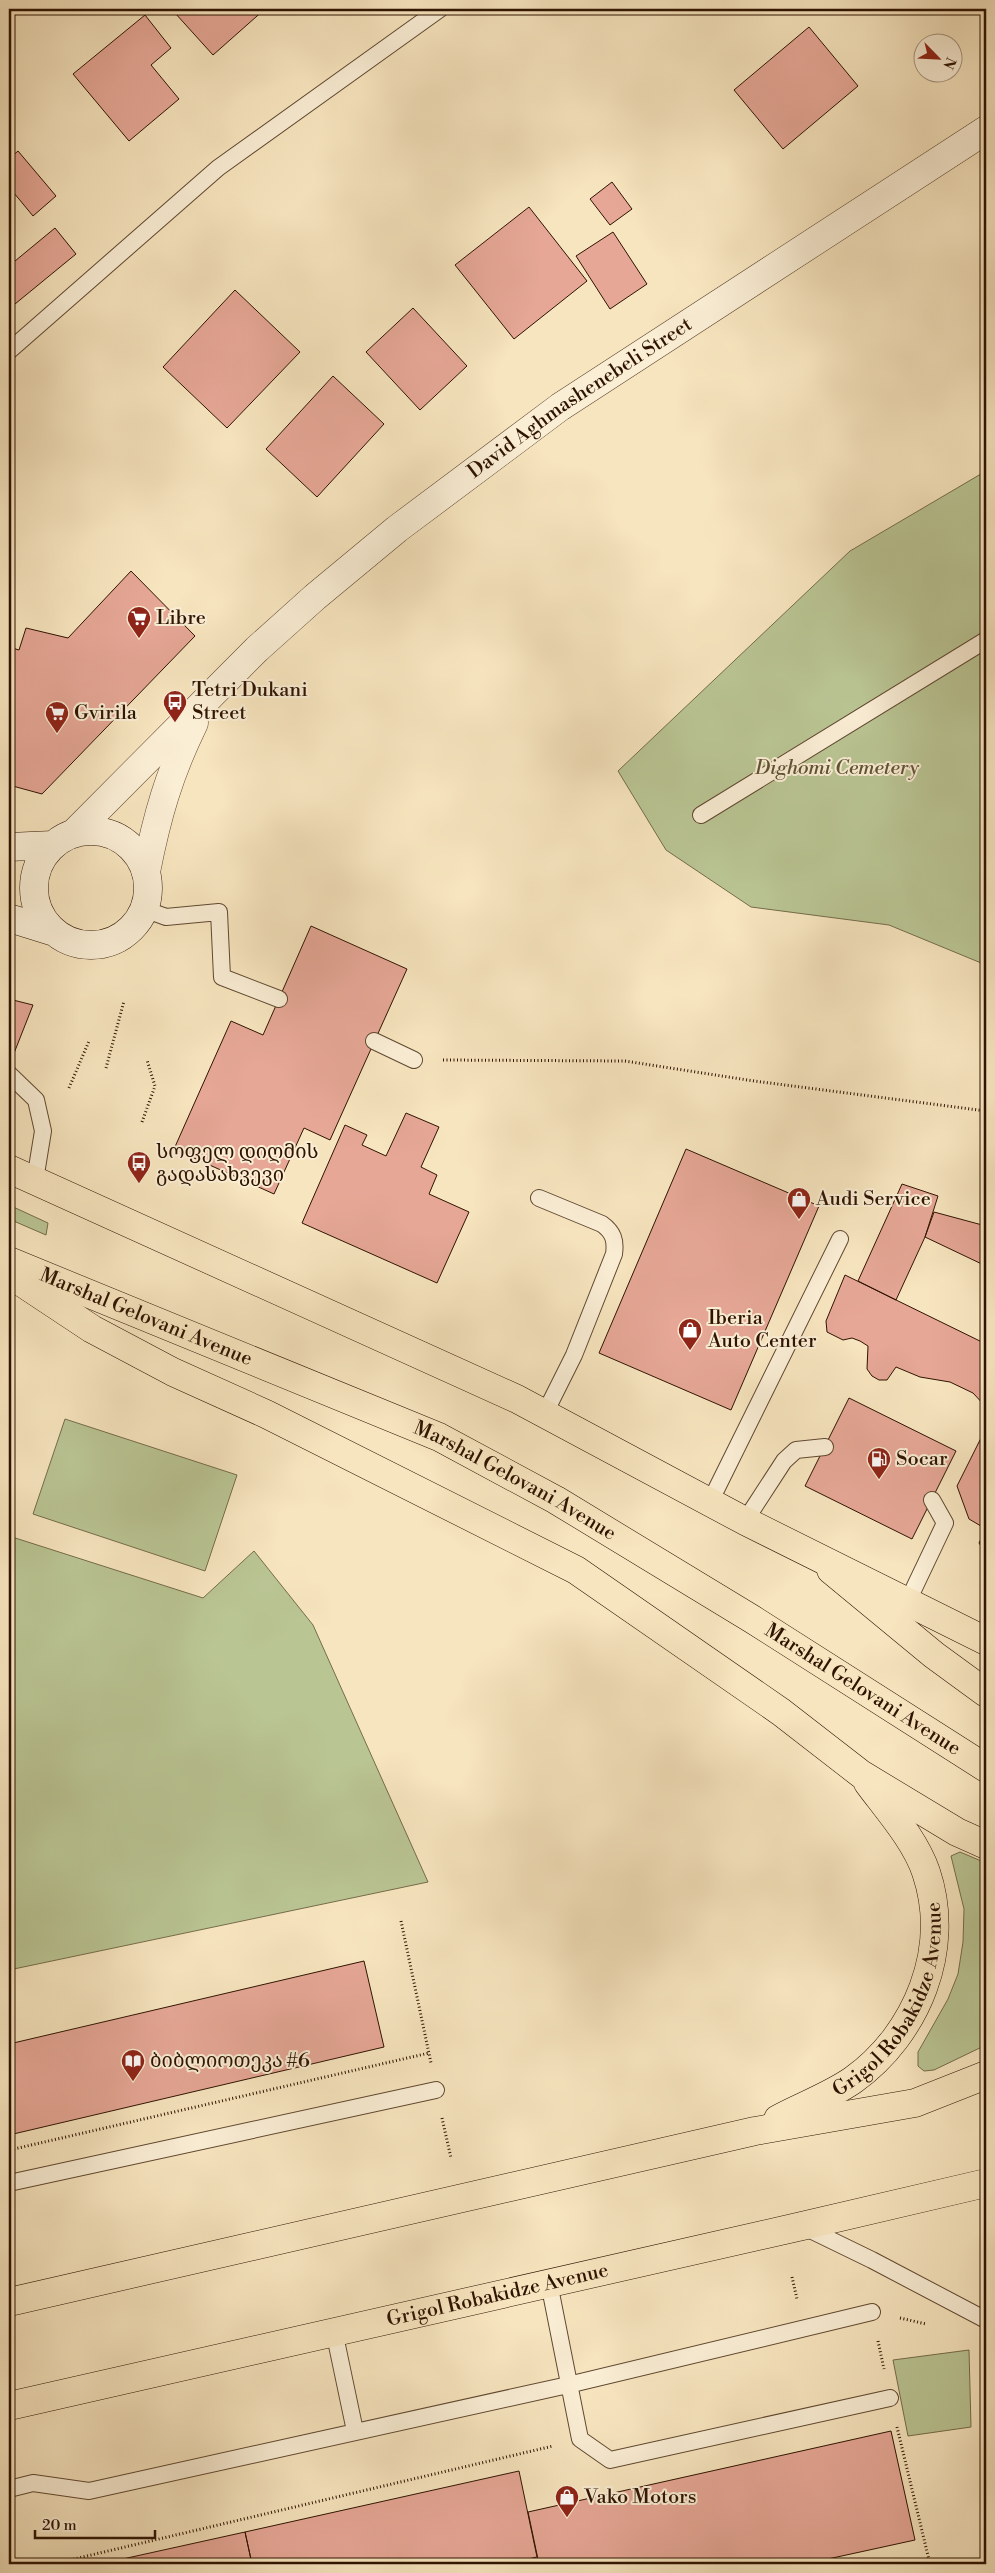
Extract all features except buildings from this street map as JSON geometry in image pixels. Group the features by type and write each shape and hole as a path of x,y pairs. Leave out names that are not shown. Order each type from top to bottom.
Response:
{"main road":[{"path":"9,1169 545,1413 745,1521 986,1641"},
{"name":"Marshal Gelovani Avenue","path":"9,1261 439,1437 573,1511 752,1619 986,1768"},
{"name":"Marshal Gelovani Avenue","path":"9,1274 92,1328 173,1372 275,1418 576,1570 781,1712 862,1774"},
{"path":"816,1557 934,1655 986,1693"},
{"path":"862,1774 957,1832 986,1845"},
{"name":"Grigol Robakidze Avenue","path":"755,2131 852,2080 882,2056 898,2036 916,2005 929,1970 935,1939 936,1916 926,1870 911,1843 862,1774"},
{"name":"Grigol Robakidze Avenue","path":"9,2302 755,2131 915,2103 986,2074"},
{"name":"Grigol Robakidze Avenue","path":"9,2406 802,2226 986,2182"}],"street":[{"name":"David Aghmashenebeli Street","path":"64,839 257,649 330,584 397,529 560,407 986,130"},
{"name":"David Aghmashenebeli Street","path":"146,872 157,815 174,764 203,704"},
{"path":"9,847 64,839 92,830 110,833 126,842 138,855 146,872 148,891 144,909 135,925 121,937 104,943 86,945 69,941 54,932 9,918"},
{"path":"54,932 41,917 34,898 34,879 41,860 64,839"}],"lane":[{"path":"9,351 218,168 440,9"},
{"path":"701,816 986,640"},
{"path":"144,909 166,917 219,912 222,977 279,999"},
{"path":"374,1041 414,1060"},
{"path":"9,1074 36,1100 43,1130 35,1180"},
{"path":"539,1198 602,1224 611,1230 615,1243 614,1254 574,1356 545,1413"},
{"path":"710,1502 840,1238"},
{"path":"745,1521 784,1461 796,1450 825,1447"},
{"path":"907,1602 945,1523 932,1500"},
{"path":"9,2183 436,2090"},
{"path":"802,2226 872,2260 986,2320"},
{"path":"549,2283 580,2439 610,2460 890,2398"},
{"path":"9,2489 33,2483 89,2491 568,2385 872,2312"},
{"path":"334,2331 355,2431"}],"path":[{"path":"106,1068 124,1001"},
{"path":"69,1088 89,1041"},
{"path":"142,1122 155,1086 147,1060"},
{"path":"414,1060 625,1061 754,1081 986,1111"},
{"path":"9,1337 14,1338"},
{"path":"401,1922 451,2158"},
{"path":"9,2150 429,2054"},
{"path":"872,2312 890,2398 930,2564"},
{"path":"53,2564 580,2439"}],"green space":[{"name":"Dighomi Cemetery","path":"986,471 986,965 889,925 751,907 666,850 618,771 850,551"},
{"path":"9,1205 48,1223 46,1235 9,1219"},
{"path":"65,1419 237,1475 205,1571 33,1514"},
{"path":"9,1536 203,1598 254,1551 313,1625 428,1882 9,1970"},
{"path":"960,1852 986,1863 986,2045 934,2070 924,2071 918,2066 918,2052 948,1999 958,1974 963,1942 964,1909 951,1856"},
{"path":"969,2350 971,2427 908,2436 893,2360"}],"place":[{"name":"Libre","path":"139,639"},
{"name":"Tetri Dukani Street","path":"175,723"},
{"name":"Gvirila","path":"57,734"},
{"name":"სოფელ დიღმის გადასახვევი","path":"139,1184"},
{"name":"Audi Service","path":"799,1220"},
{"name":"Iberia Auto Center","path":"690,1351"},
{"name":"Socar","path":"879,1480"},
{"name":"ბიბლიოთეკა #6","path":"133,2082"},
{"name":"Vako Motors","path":"567,2518"}]}
